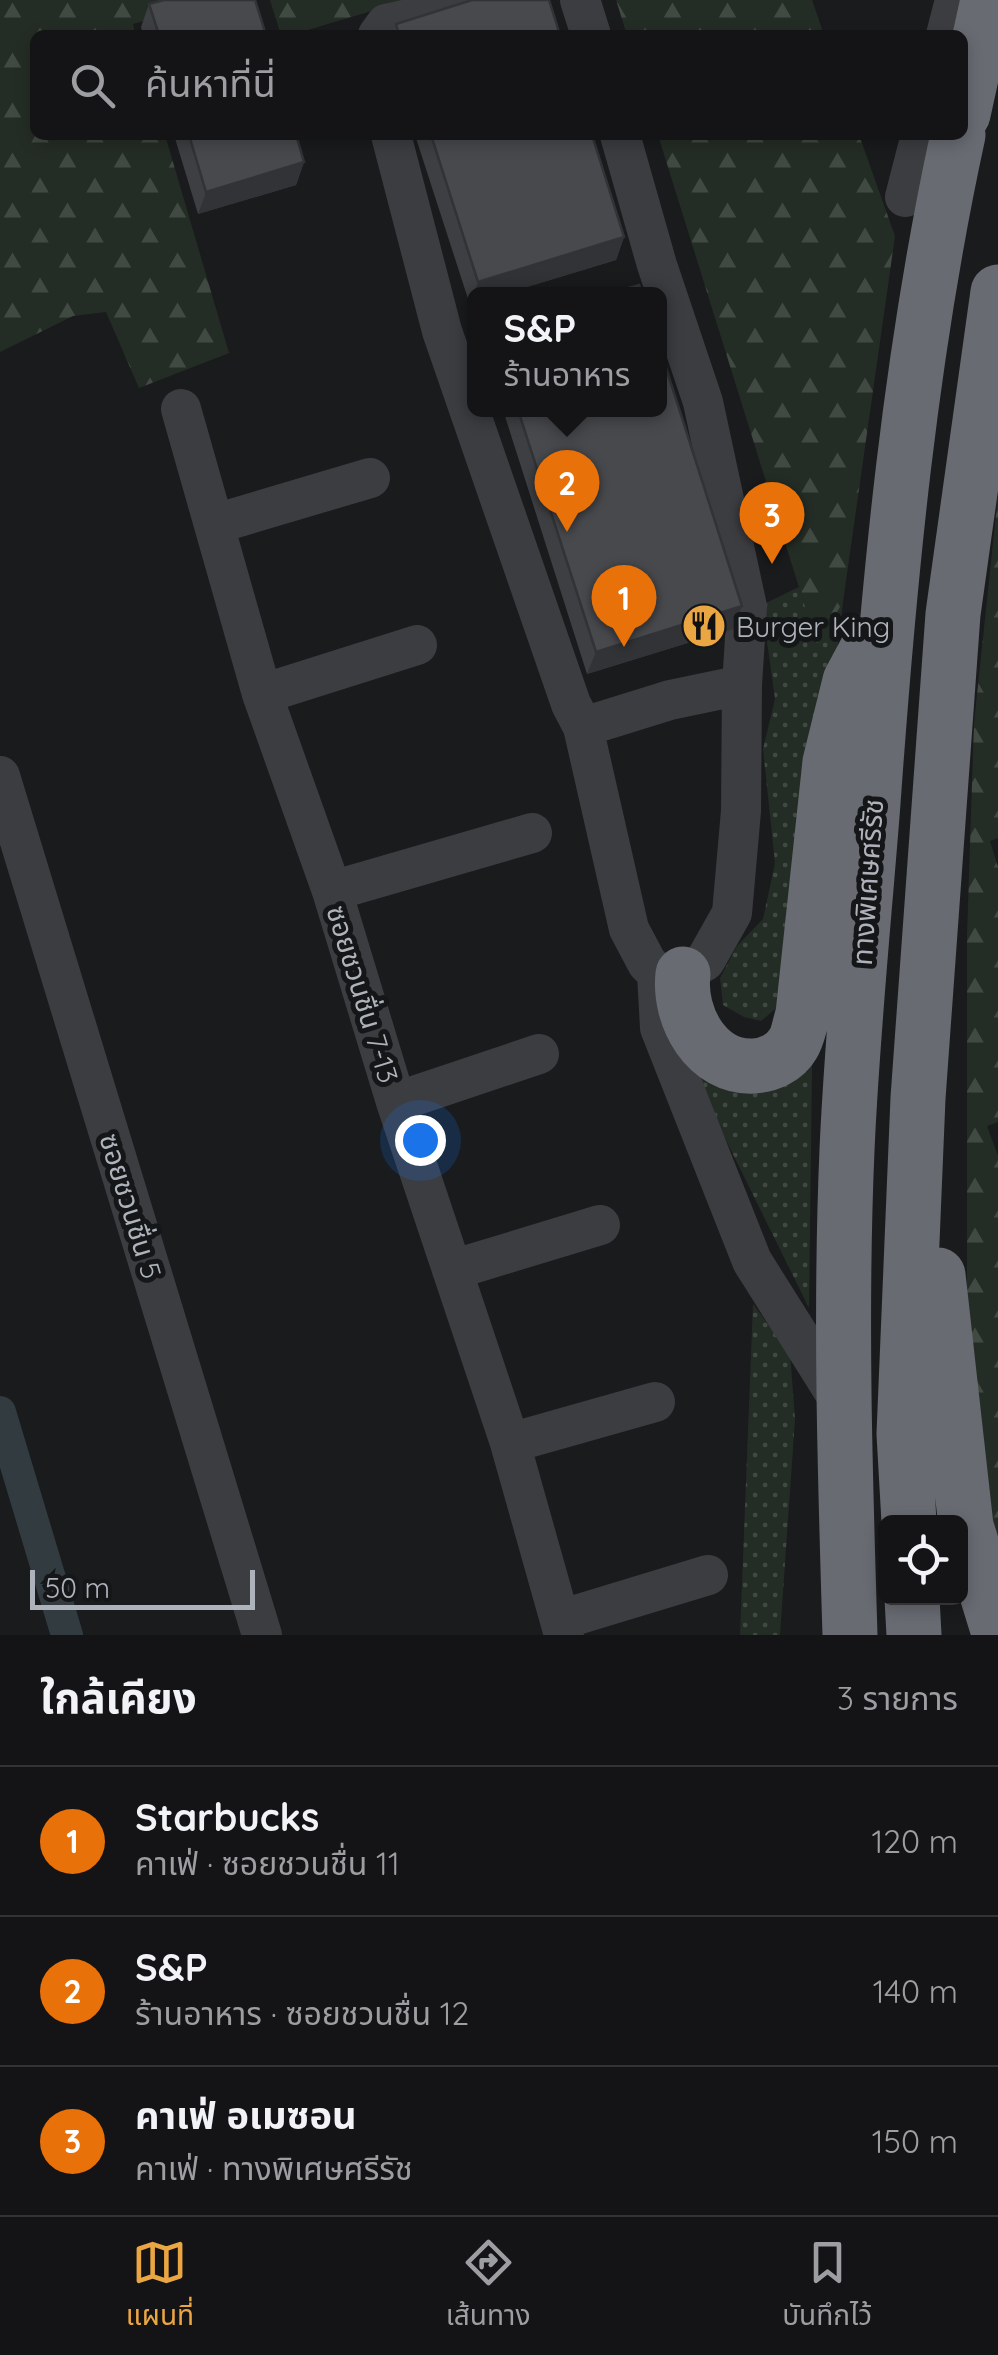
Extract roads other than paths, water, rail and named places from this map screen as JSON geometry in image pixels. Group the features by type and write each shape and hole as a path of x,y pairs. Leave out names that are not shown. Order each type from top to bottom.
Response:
{"highway":[{"path":"968,91 988,0"},
{"name":"ทางพิเศษศรีรัช","path":"850,1635 845,1430 847,1151 888,605 910,403 957,140"},
{"path":"909,1515 904,1434 918,1098 953,614 998,292"},
{"path":"670,974 702,1044 720,1061 740,1067 770,1065 794,1044 803,1014 830,762 850,681 888,605"},
{"path":"918,1098 966,1526 998,1630"},
{"path":"832,1635 845,1430"},
{"path":"912,1605 914,1635"}],"street":[{"path":"382,30 386,24 493,0"},
{"path":"580,0 589,30"},
{"path":"947,30 955,0"},
{"path":"391,140 442,331 467,403"},
{"path":"621,140 664,287"},
{"path":"906,197 920,140"},
{"path":"472,417 571,704 583,727 629,929 646,964 670,974 705,961 732,913 747,608 703,402 667,295"},
{"name":"ซอยชวนชื่น 7-13","path":"181,409 262,694 332,891 396,1102 510,1443 562,1627"},
{"path":"215,524 370,478"},
{"path":"262,694 417,645"},
{"path":"583,727 670,700 742,685"},
{"name":"ซอยชวนชื่น 5","path":"0,776 262,1635"},
{"path":"332,891 532,833"},
{"path":"670,974 660,1028 752,1261 845,1430"},
{"path":"396,1102 540,1054"},
{"path":"452,1270 600,1225"},
{"path":"510,1443 655,1402"},
{"path":"562,1627 708,1575"}],"waterway":[{"path":"0,1412 67,1635"}],"place":[{"name":"S&P","path":"567,532"},
{"name":"คาเฟ่ อเมซอน","path":"772,564"},
{"name":"Burger King","path":"704,626"},
{"name":"Starbucks","path":"624,647"}]}
